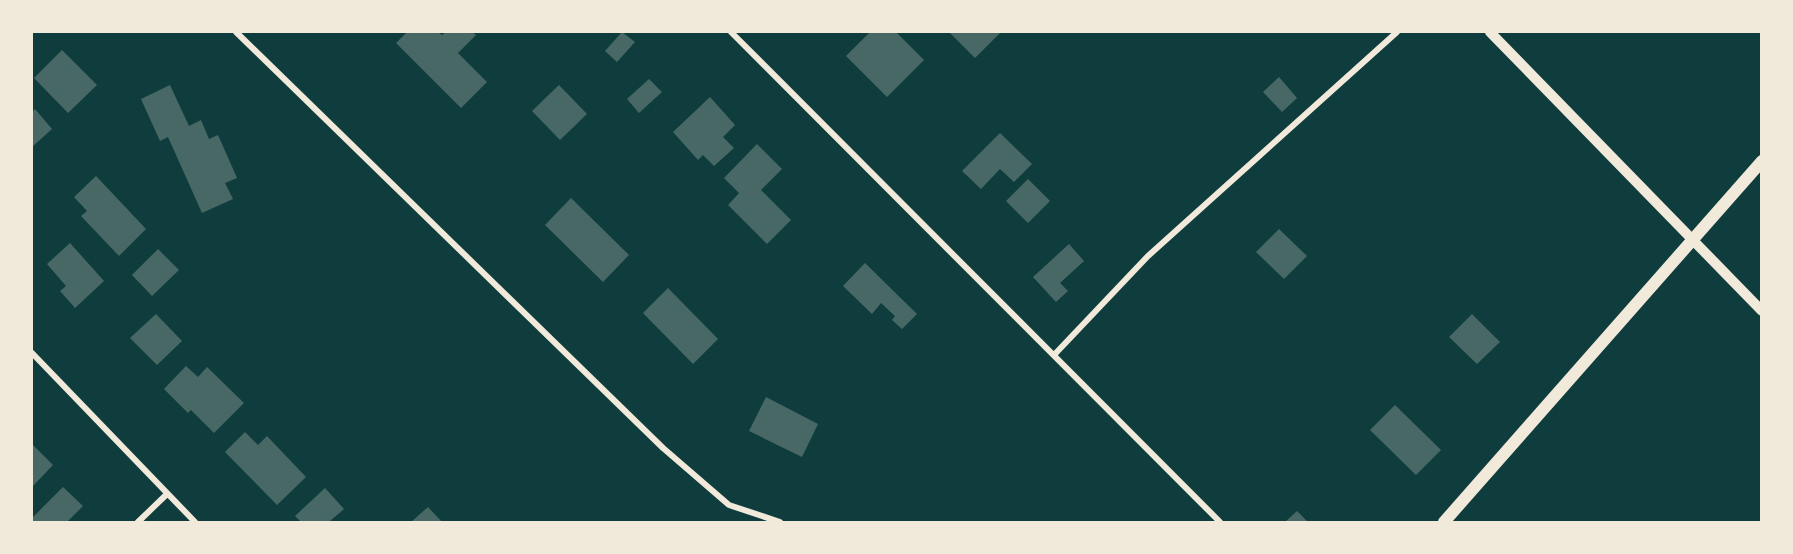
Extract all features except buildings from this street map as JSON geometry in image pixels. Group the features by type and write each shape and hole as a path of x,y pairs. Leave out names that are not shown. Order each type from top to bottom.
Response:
{"main road":[{"path":"1444,522 1761,161"}],"street":[{"path":"236,32 663,448 729,505 780,522"},
{"path":"731,32 1220,522"},
{"path":"1054,355 1148,256 1397,32"},
{"path":"1490,32 1761,311"},
{"path":"32,353 195,522"},
{"path":"138,522 167,494"}]}
